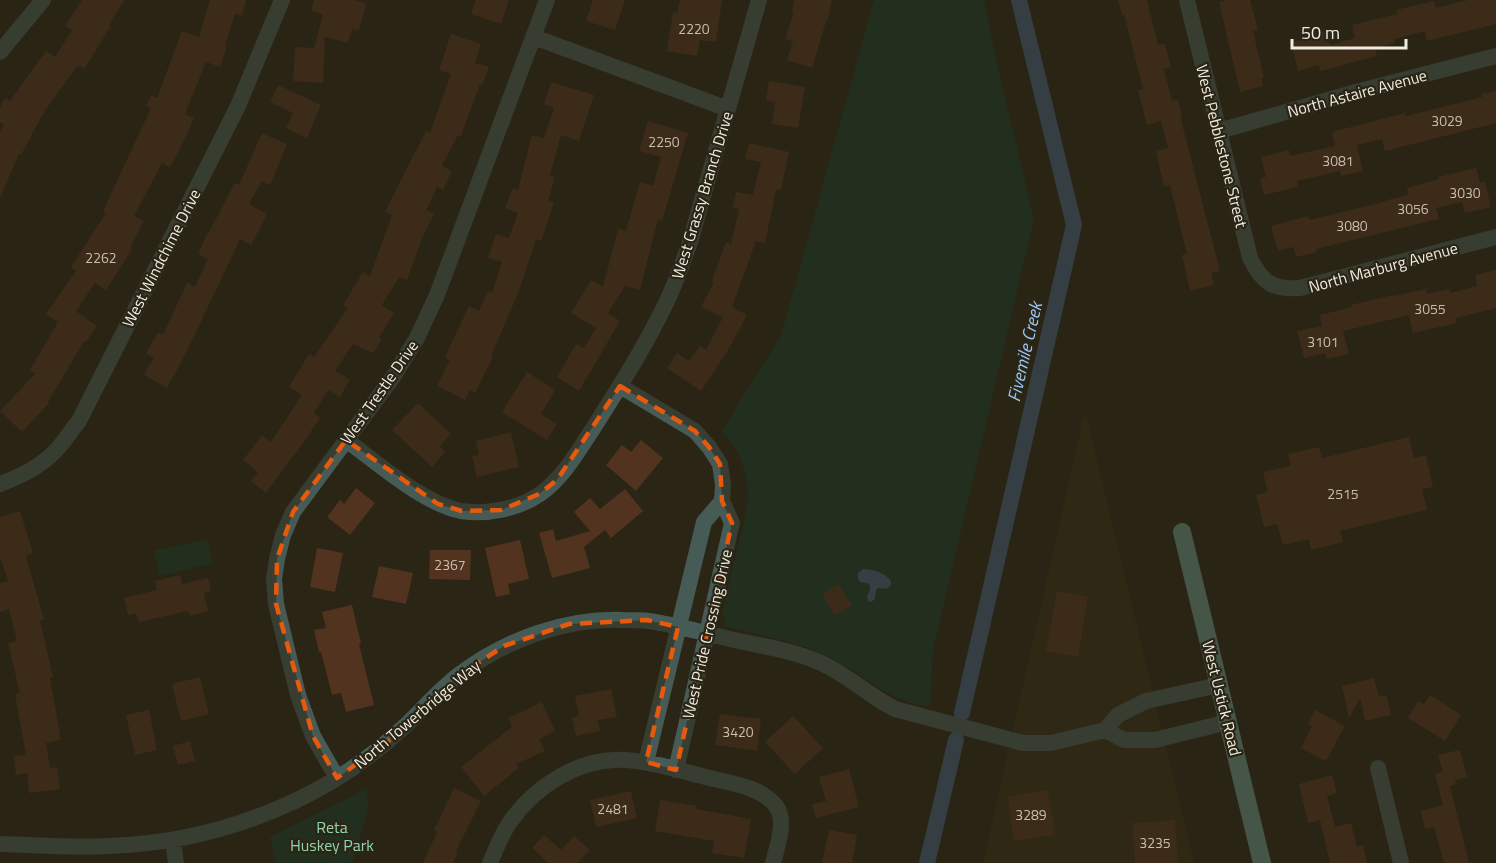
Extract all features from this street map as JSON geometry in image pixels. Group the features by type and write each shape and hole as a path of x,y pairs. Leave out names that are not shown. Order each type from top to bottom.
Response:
{"main road":[{"name":"West Ustick Road","path":"1182,532 1262,863"}],"street":[{"path":"0,51 43,0"},
{"name":"West Windchime Drive","path":"0,484 20,477 43,462 58,448 79,421 238,106 282,0"},
{"name":"West Trestle Drive","path":"337,778 313,736 298,695 276,604 274,579 283,535 293,512 393,377 428,318 547,0"},
{"name":"West Grassy Branch Drive","path":"346,440 415,491 438,504 462,511 501,510 523,503 557,480 620,386 667,301 678,276 690,242 759,0"},
{"name":"West Pebblestone Street","path":"1187,0 1250,258 1258,274 1271,284"},
{"path":"534,37 728,110"},
{"name":"North Astaire Avenue","path":"1219,131 1356,92 1496,56"},
{"name":"North Marburg Avenue","path":"1271,284 1286,289 1300,288 1496,237"},
{"name":"West Pride Crossing Drive","path":"620,386 695,431 709,447 720,464 723,485 722,501 732,523 676,770"},
{"name":"West Pride Crossing Drive","path":"646,762 704,522 722,501"},
{"name":"North Towerbridge Way","path":"0,844 108,846 148,843 219,830 273,811 337,778 366,758 390,740 458,676 480,660 521,639 569,624 610,620 647,620 803,656 835,670 896,710 1023,743 1051,743 1106,730 1118,715 1146,701 1219,685"},
{"path":"1106,730 1124,740 1155,740 1228,722"},
{"path":"490,863 508,824 520,808 549,783 584,766 623,760 646,762 757,790 777,807 782,825 773,863"},
{"path":"1378,768 1401,863"},
{"path":"172,840 177,863"}],"highlighted area":[{"path":"620,386 695,431 709,447 720,464 722,501 732,523 676,770 646,762 678,627 647,620 569,624 504,646 458,676 390,740 337,778 313,736 276,604 277,559 293,512 346,440 438,504 462,511 501,510 539,494 557,480"}],"shaded area":[{"path":"1085,411 1194,863 983,863"}],"green space":[{"path":"874,0 984,0 1034,219 933,650 930,706 916,704 891,695 819,652 779,639 724,626 725,620 722,613 746,514 748,493 744,470 738,454 721,432 781,336"},
{"path":"207,539 213,563 160,576 154,551"},
{"name":"Reta Huskey Park","path":"367,789 368,810 352,863 276,863 270,837"}],"water":[{"path":"863,569 879,572 891,581 889,587 876,590 875,599 871,602 867,597 870,585 860,582 858,578 858,573"}],"building":[{"path":"82,0 124,0 84,69 78,65 44,112 21,155 19,154 0,198 0,132 4,125 0,122 0,107 5,98 10,101 46,51 55,57 72,30 65,26"},
{"path":"210,0 246,0 242,16 235,14 220,67 206,62 185,114 194,118 185,139 170,167 162,163 134,216 144,221 130,248 132,249 106,290 95,283 76,311 97,326 86,342 84,341 49,403 22,432 0,411 36,373 30,370 58,322 46,314 76,271 71,267 106,213 103,211 151,108 146,106 151,95 157,98 182,31 199,37"},
{"path":"314,0 354,0 366,3 359,31 352,29 348,43 325,37 323,83 293,81 295,47 314,48 323,14 311,11"},
{"path":"476,0 509,0 501,24 471,14"},
{"path":"593,0 625,0 615,30 586,21"},
{"path":"680,0 722,0 716,42 700,40 697,56 667,51 673,12 677,13"},
{"path":"794,0 832,0 812,68 787,60 793,41 785,39 794,12 792,12"},
{"path":"1118,0 1147,0 1158,45 1165,44 1171,67 1164,69 1172,101 1178,99 1182,116 1180,116 1220,271 1211,273 1214,285 1190,291 1182,255 1187,254 1170,185 1164,187 1156,151 1168,148 1161,121 1147,125 1138,90 1143,89 1124,14 1122,15"},
{"path":"1250,0 1258,30 1253,31 1264,78 1261,78 1263,86 1240,92 1219,2"},
{"path":"1468,0 1496,0 1496,24 1427,41 1425,31 1394,39 1395,43 1375,48 1377,56 1320,71 1319,65 1298,71 1291,42 1326,31 1330,45 1355,38 1352,25 1397,14 1396,10 1434,1 1436,8"},
{"path":"451,34 481,44 475,63 489,67 482,85 480,84 461,136 458,135 442,166 452,171 443,190 437,187 426,210 434,214 422,238 407,280 399,277 382,305 394,313 379,338 382,340 373,353 353,344 335,371 350,380 340,397 328,390 314,413 320,418 266,493 251,481 258,472 243,460 262,435 271,442 302,395 289,387 309,354 314,357 348,308 343,305 363,272 370,276 392,215 385,212 426,131 430,133 451,74 439,70"},
{"path":"769,81 805,87 798,128 772,124 775,102 766,100"},
{"path":"551,82 594,95 579,141 561,135 550,175 555,177 548,201 554,203 541,241 536,239 519,291 491,356 493,357 475,393 470,390 465,400 437,386 450,360 445,357 469,306 479,311 488,291 492,293 502,262 488,258 496,234 509,238 518,213 505,208 513,188 518,190 532,135 544,138 554,108 544,104"},
{"path":"278,85 321,105 307,138 286,128 293,113 270,102"},
{"path":"1496,91 1496,123 1385,151 1382,139 1357,145 1363,171 1341,176 1340,171 1297,181 1298,187 1264,195 1260,178 1266,177 1261,157 1289,150 1290,156 1335,146 1332,132 1405,113 1406,116 1482,97 1482,94"},
{"path":"648,121 688,133 662,221 658,219 640,290 625,286 608,313 620,321 579,391 557,377 576,344 584,348 596,328 571,313 591,280 603,287 618,229 626,231 640,182 653,186 661,157 639,151"},
{"path":"262,133 287,144 270,185 262,181 249,204 267,214 251,245 240,239 167,388 144,375 154,358 146,354 158,332 163,335 187,283 195,287 208,259 198,254 235,183 239,185"},
{"path":"749,143 789,152 781,190 776,189 765,243 756,241 732,307 747,315 730,347 701,391 667,368 677,353 689,361 700,346 706,350 723,317 701,307 714,282 712,281 726,242 731,244 739,209 733,208 736,192 753,195 761,162 745,159"},
{"path":"1476,168 1480,183 1485,182 1491,207 1465,213 1462,202 1436,208 1439,219 1316,249 1317,252 1296,257 1294,247 1278,251 1271,226 1308,216 1309,220 1388,201 1408,195 1407,188 1439,179 1438,177"},
{"path":"1496,270 1496,308 1456,318 1457,323 1413,333 1409,315 1343,331 1349,354 1327,359 1325,353 1304,358 1297,331 1322,326 1320,315 1352,307 1351,305 1426,289 1427,294 1449,289 1450,293 1477,286 1475,275"},
{"path":"527,372 555,390 541,414 557,424 547,440 502,412"},
{"path":"418,403 451,434 440,446 445,452 432,467 392,430"},
{"path":"511,432 519,467 477,477 472,456 479,455 476,441"},
{"path":"1409,437 1414,458 1426,455 1433,487 1422,489 1427,510 1340,531 1343,542 1311,550 1309,539 1283,545 1277,524 1264,527 1256,495 1268,492 1263,472 1291,466 1288,454 1319,447 1322,458"},
{"path":"641,440 663,458 636,491 606,465 622,445 631,452"},
{"path":"356,488 375,503 350,535 327,517 340,500 344,504"},
{"path":"625,489 643,511 611,538 605,530 584,547 590,568 552,578 539,533 553,529 556,541 590,531 574,512 590,498 600,509"},
{"path":"20,511 33,553 26,556 44,620 40,621 53,677 50,678 61,740 46,743 50,768 57,767 60,789 29,793 27,773 16,775 14,756 26,755 15,694 20,693 8,643 17,641 9,609 0,612 0,583 8,581 0,557 0,517"},
{"path":"520,540 529,579 508,584 510,594 496,597 485,548"},
{"path":"317,548 343,553 335,592 310,587"},
{"path":"430,550 471,550 470,580 429,579"},
{"path":"379,566 413,573 406,604 372,597"},
{"path":"180,575 182,584 208,578 211,591 204,593 208,611 190,616 188,611 139,622 136,613 128,615 124,598 157,590 155,581"},
{"path":"838,584 852,605 835,616 822,594"},
{"path":"1057,591 1088,596 1078,657 1046,651"},
{"path":"352,605 374,705 346,712 341,693 332,695 314,630 326,628 322,612"},
{"path":"200,677 209,714 181,721 172,684"},
{"path":"1374,678 1379,697 1386,695 1391,715 1365,721 1360,698 1349,718 1342,686"},
{"path":"611,689 617,717 598,720 600,731 576,736 572,718 579,716 575,696"},
{"path":"1430,695 1461,715 1445,741 1408,718 1418,701 1424,704"},
{"path":"542,702 555,731 539,739 545,751 516,764 519,768 484,796 461,767 512,727 508,718"},
{"path":"149,710 157,750 135,755 126,715"},
{"path":"1315,710 1345,726 1326,761 1301,748 1312,726 1308,724"},
{"path":"720,714 761,719 757,751 715,745"},
{"path":"793,716 823,748 795,774 765,742"},
{"path":"190,741 195,761 178,765 173,746"},
{"path":"1460,750 1467,777 1455,780 1456,784 1450,786 1469,863 1444,863 1434,827 1425,829 1421,811 1443,805 1435,774 1443,772 1438,755"},
{"path":"849,769 859,807 816,818 812,804 826,801 819,777"},
{"path":"1332,775 1337,793 1327,796 1335,827 1351,823 1357,847 1363,845 1367,863 1330,863 1320,820 1308,823 1299,784"},
{"path":"454,788 481,801 456,851 458,852 453,863 423,863 437,832 434,830"},
{"path":"1048,790 1055,835 1014,841 1008,796"},
{"path":"631,791 637,818 596,827 590,800"},
{"path":"660,800 751,819 744,858 712,853 714,841 655,831"},
{"path":"1175,820 1178,863 1135,863 1132,823"},
{"path":"829,830 857,835 852,863 822,863"},
{"path":"544,835 561,850 574,836 590,850 578,863 548,863 532,848"}],"waterway":[{"name":"Fivemile Creek","path":"962,713 1074,225 1019,0"},
{"name":"Fivemile Creek","path":"927,863 956,740"}]}
